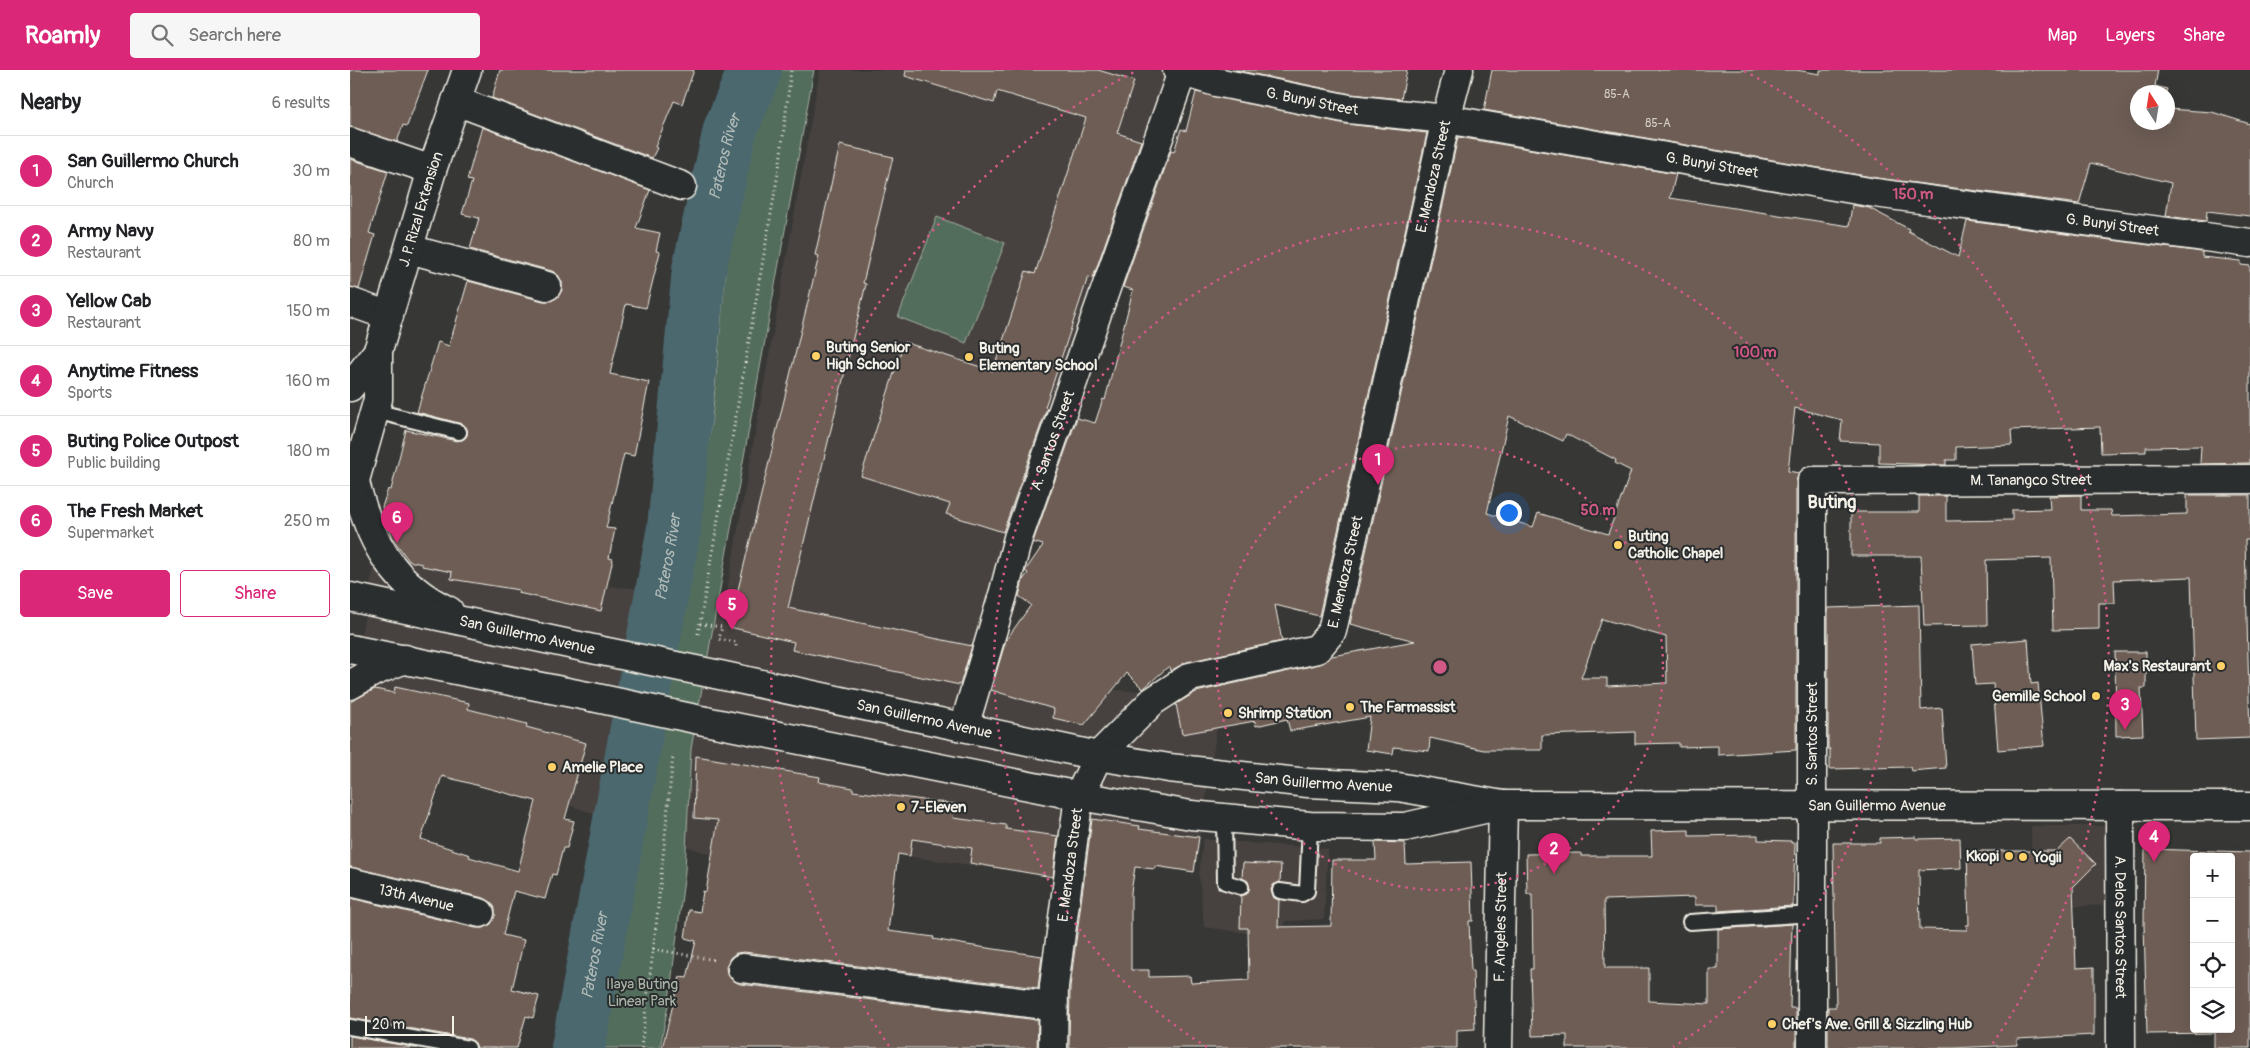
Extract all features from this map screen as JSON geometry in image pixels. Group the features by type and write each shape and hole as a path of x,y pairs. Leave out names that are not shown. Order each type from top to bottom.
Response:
{"street":[{"name":"J. P. Rizal Extension","path":"352,490 378,399 378,351 432,170 467,70"},
{"name":"E. Mendoza Street","path":"1053,1048 1054,986 1079,796 1098,756 1154,700 1190,677 1316,649 1332,631 1446,119 1459,70"},
{"name":"G. Bunyi Street","path":"1180,71 1216,82 1349,108 1446,119 1875,193 2250,243"},
{"name":"A. Santos Street","path":"964,727 1018,538 1180,71"},
{"path":"456,101 682,186"},
{"path":"350,142 432,170"},
{"path":"409,249 547,286"},
{"path":"350,302 389,316"},
{"name":"J. P. Rizal Extension","path":"350,387 378,351"},
{"name":"M. Tanangco Street","path":"1812,481 2250,479"},
{"name":"S. Santos Street","path":"1812,481 1812,1048"},
{"path":"352,490 382,554 398,574 416,591 438,606 475,624"},
{"name":"San Guillermo Avenue","path":"350,597 1098,756 1177,769 1308,783 1398,787 1503,805 2250,806"},
{"name":"San Guillermo Avenue","path":"350,649 1079,796 1162,810 1310,826 1405,827 1503,805"},
{"path":"350,685 373,672 405,659"},
{"name":"F. Angeles Street","path":"1498,1048 1503,805"},
{"name":"A. Delos Santos Street","path":"2120,806 2121,1048"},
{"name":"13th Avenue","path":"350,882 480,913"},
{"path":"742,968 1053,1006"}],"lane":[{"path":"375,411 460,432"},
{"path":"1224,818 1225,882 1241,887"},
{"path":"1280,891 1302,894 1307,891 1310,826"},
{"path":"1690,922 1812,914"},
{"path":"350,1027 468,1048"}],"path":[{"path":"698,634 748,335 780,162 791,70"},
{"path":"700,624 722,627 719,639 736,642 735,654"},
{"path":"641,1048 654,949 673,756"},
{"path":"654,949 723,961 742,968"}],"shaded area":[{"path":"820,70 1154,70 1170,75 979,642 1077,662 1113,690 1207,694 1217,728 1194,872 1081,862 1049,876 848,848 756,844 712,855 569,805 350,758 350,694 384,512 527,574 607,586 726,596"},
{"path":"2031,826 2109,826 2110,905 2032,908"},
{"path":"1203,839 1328,849 1324,919 1285,921 1283,938 1204,927 1199,875"}],"green space":[{"name":"Ilaya Buting Linear Park","path":"778,70 814,70 691,749 685,871 669,1000 660,1048 603,1048 695,546 713,409 726,266 753,142"},
{"path":"937,217 1005,243 966,343 898,317"}],"building":[{"path":"350,70 428,70 407,126 403,125 397,142 350,127"},
{"path":"500,70 694,70 682,104 674,101 652,158 492,98"},
{"path":"906,70 1098,70 1134,81 1117,133 1141,141 1093,278 1088,277 1045,407 1047,408 1003,532 946,514 950,504 861,476 904,342 993,371 1026,271 1035,274 1086,118 997,91 994,103 905,76"},
{"path":"1235,70 1407,70 1401,99 1351,94"},
{"path":"1492,70 1796,70 1820,74 1820,70 2158,70 2155,85 2130,85 2130,130 2175,130 2175,109 2212,112 2250,124 2250,216 2207,211 2206,221 2166,216 2171,183 2091,163 2079,204 1877,178 1484,110"},
{"path":"1196,92 1346,124 1427,133 1319,616 1275,605 1282,641 1187,662 1170,671 1169,666 1143,689 1127,673 1084,725 1053,718 1054,709 991,690 1006,640 1031,605 1019,596 1023,580 1028,573 1025,571 1043,545 1033,542 1077,418 1095,423 1103,399 1105,400 1133,290 1123,287 1171,151 1174,152 1181,129 1186,131"},
{"path":"482,127 650,190 636,228 660,233 656,251 660,252 646,308 626,304 610,374 649,382 634,456 624,454 606,528 615,529 609,558 613,559 601,611 518,593 519,590 451,579 452,572 422,566 422,564 409,561 393,539 382,507 388,489 391,490 406,430 457,441 465,438 467,435 467,429 462,424 417,412 438,342 449,346 468,281 543,301 551,301 558,297 562,290 562,282 558,275 552,271 470,249 479,218 462,214 472,181 467,180"},
{"path":"1458,137 1676,174 1670,198 1849,226 1852,205 1869,208 1958,257 1967,221 2202,252 2202,257 2241,261 2241,265 2250,266 2250,463 2200,464 2201,446 2146,447 2146,452 2101,453 2100,427 2011,430 2012,445 1956,447 1956,460 1946,460 1946,465 1879,463 1879,443 1840,441 1842,420 1795,408 1788,471 1799,473 1796,481 1796,750 1718,755 1718,746 1679,747 1679,743 1635,744 1635,732 1542,735 1542,750 1484,750 1430,738 1429,751 1394,747 1393,754 1366,750 1370,717 1290,731 1287,719 1256,726 1255,721 1182,734 1176,704 1196,692 1320,664 1332,656 1415,641 1350,624","holes":["1509,416 1563,441 1566,434 1616,460 1615,463 1631,471 1608,534 1538,513 1533,527 1487,513","1602,619 1666,637 1667,683 1607,686 1607,678 1581,678"]},
{"path":"840,145 893,157 863,283 866,284 788,608 972,646 960,685 792,650 794,642 729,627 819,256 815,255"},
{"path":"350,159 388,171 369,233 375,235 359,289 350,287"},
{"path":"2081,495 2081,510 2111,510 2112,516 2187,514 2187,495 2250,495 2250,540 2245,540 2250,738 2196,740 2191,577 2114,580 2115,603 2099,603 2099,629 2053,630 2051,558 1986,560 1987,625 1924,626 1921,556 1851,556 1851,512 1919,512 1919,496 1946,496 1946,521 2012,520 2012,510 2050,509 2049,496"},
{"path":"1919,605 1921,710 1942,708 1946,768 1911,771 1910,767 1830,769 1830,749 1828,749 1828,608"},
{"path":"2028,639 2031,684 2038,683 2044,746 1998,750 1993,684 1975,685 1972,644"},
{"path":"2115,652 2146,652 2146,688 2141,688 2143,735 2116,736"},
{"path":"395,687 469,703 468,709 527,724 526,727 586,743 565,819 574,821 567,848 563,848 556,875 552,874 545,899 514,891 503,935 524,940 512,989 539,996 533,1018 526,1016 517,1048 477,1048 470,1039 350,1018 350,898 476,928 484,928 491,924 495,916 495,908 491,902 484,898 350,867 350,702 375,689 394,693","holes":["442,776 536,801 518,871 469,857 470,855 421,839"]},
{"path":"696,756 820,777 819,782 853,788 853,791 955,804 953,818 1006,825 1006,829 1058,836 1053,877 970,863 972,848 912,839 910,856 898,854 888,931 1042,956 1038,988 744,952 736,953 730,958 726,967 727,974 732,980 740,984 1038,1020 1037,1048 662,1048 680,977 687,978 696,941 685,938 689,910 700,912 703,891 706,892 718,820 694,818"},
{"path":"1092,819 1140,826 1139,829 1199,837 1194,872 1155,866 1155,869 1135,867 1131,892 1131,970 1149,970 1149,977 1190,976 1191,983 1249,980 1248,928 1240,928 1241,896 1247,894 1249,889 1248,881 1242,878 1243,863 1281,865 1280,882 1273,885 1271,890 1274,898 1279,900 1278,927 1331,926 1332,860 1376,860 1375,842 1405,843 1406,864 1471,862 1473,921 1469,921 1475,1029 1457,1030 1457,1048 1069,1048 1070,987"},
{"path":"1689,830 1689,836 1758,835 1758,840 1791,841 1791,843 1795,843 1793,906 1718,911 1718,905 1695,905 1695,897 1604,900 1605,968 1649,968 1649,1001 1709,1004 1709,969 1718,969 1718,929 1792,924 1790,1008 1796,1008 1796,1048 1567,1048 1567,1035 1532,1036 1530,969 1533,969 1532,894 1527,894 1526,854 1581,853 1581,856 1652,856 1651,831"},
{"path":"1916,837 1916,839 1960,838 1961,868 1919,870 1920,929 1967,930 1966,925 1969,925 1967,851 2057,851 2070,839 2096,864 2073,887 2076,968 2094,967 2094,1035 2017,1039 2017,1045 1953,1048 1828,1048 1828,1007 1836,1007 1833,843 1880,843 1880,838"},
{"path":"2145,849 2250,852 2250,1048 2214,1048 2214,1033 2147,1034 2144,924"},
{"path":"350,1036 418,1048 350,1048"}],"waterway":[{"name":"Pateros River","path":"578,1048 674,528 699,269 730,130 755,70"}],"place":[{"name":"Buting Senior High School","path":"816,356"},
{"name":"Buting Elementary School","path":"969,357"},
{"name":"San Guillermo Church","path":"1378,485"},
{"name":"The Fresh Market","path":"397,543"},
{"name":"Buting Catholic Chapel","path":"1618,545"},
{"name":"Buting Police Outpost","path":"732,630"},
{"name":"Max's Restaurant","path":"2221,666"},
{"name":"Gemille School","path":"2096,696"},
{"name":"The Farmassist","path":"1350,707"},
{"name":"Shrimp Station","path":"1228,713"},
{"name":"Yellow Cab","path":"2125,730"},
{"name":"Amelie Place","path":"552,767"},
{"name":"7-Eleven","path":"901,807"},
{"name":"Kkopi","path":"2009,856"},
{"name":"Yogii","path":"2023,857"},
{"name":"Anytime Fitness","path":"2154,862"},
{"name":"Army Navy","path":"1554,874"},
{"name":"Chef's Ave. Grill & Sizzling Hub","path":"1772,1024"}],"district":[{"name":"Buting","path":"1832,502"}]}
